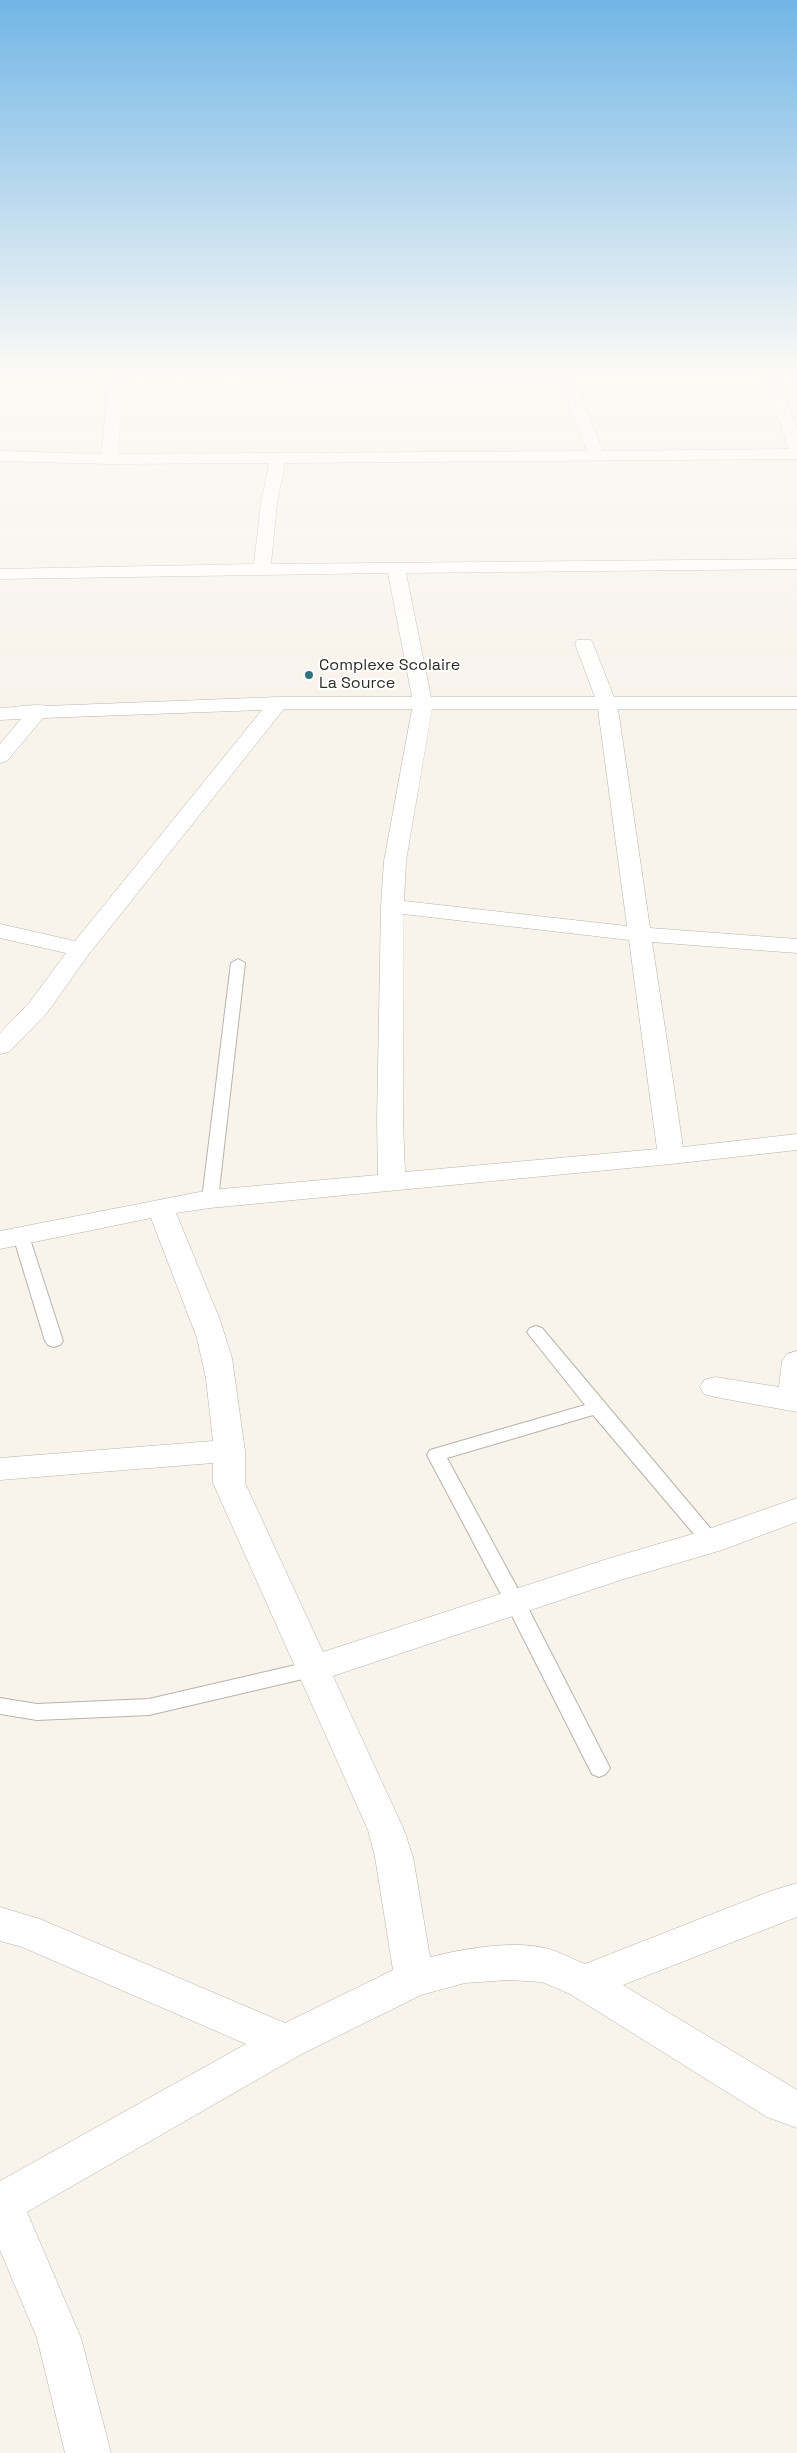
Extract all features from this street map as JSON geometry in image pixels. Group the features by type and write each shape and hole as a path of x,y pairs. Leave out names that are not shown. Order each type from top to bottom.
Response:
{"street":[{"path":"262,569 273,484"},
{"path":"0,574 262,569 797,564"},
{"path":"392,1182 390,1120 392,906 395,861 423,704 396,568"},
{"path":"584,644 607,704 671,1156"},
{"path":"0,1047 38,1008 81,949 278,703"},
{"path":"0,714 39,710 278,703 797,704"},
{"path":"0,757 39,710"},
{"path":"392,906 640,934 797,946"},
{"path":"0,931 81,949"},
{"path":"11,1238 210,1198 671,1156 797,1142"},
{"path":"160,1207 207,1322 216,1359 230,1451 229,1483 386,1830 394,1857 414,1979"},
{"path":"715,1387 795,1401 797,1361"},
{"path":"0,1470 230,1451"},
{"path":"313,1669 515,1602 711,1541 797,1510"},
{"path":"584,1982 797,1900"},
{"path":"0,1924 27,1931 286,2042"},
{"path":"88,2453 59,2338 1,2204 286,2042 414,1979 465,1966 508,1963 544,1965 584,1982 781,2103 797,2109"}],"lane":[{"path":"210,1198 238,963"},
{"path":"11,1238 54,1342"},
{"path":"536,1332 597,1408 711,1541"},
{"path":"597,1408 436,1454 515,1602 599,1768"},
{"path":"0,1706 37,1712 149,1707 313,1669"}],"place":[{"name":"Complexe Scolaire La Source","path":"309,675"}]}
